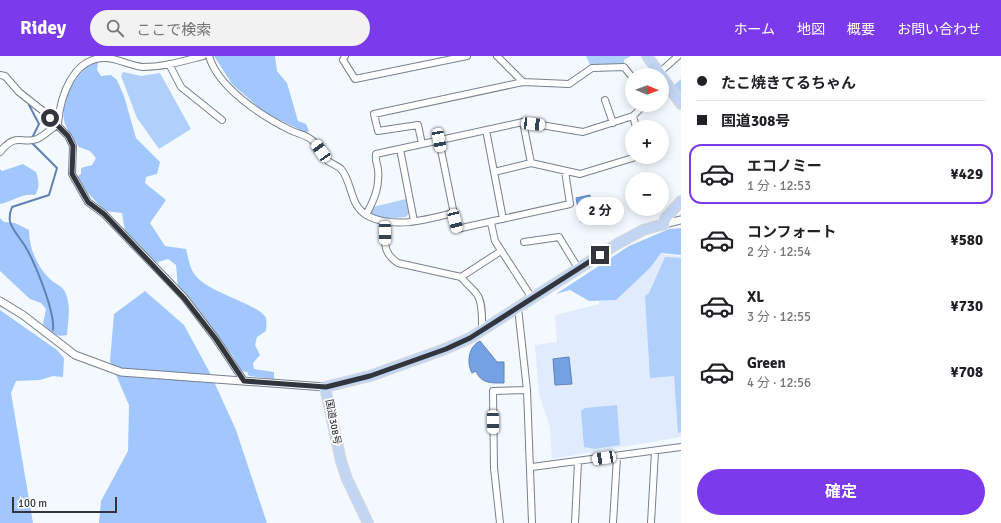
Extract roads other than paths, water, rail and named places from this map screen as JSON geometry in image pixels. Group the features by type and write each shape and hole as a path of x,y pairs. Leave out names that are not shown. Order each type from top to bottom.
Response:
{"highway":[{"path":"647,56 656,68"},
{"path":"669,87 681,104"},
{"path":"664,224 665,219 681,201"},
{"name":"国道308号","path":"368,523 346,478 341,461 326,387 370,376 446,349 482,330 518,308 578,268 629,237 643,230 664,224"}],"street":[{"path":"0,152 11,142 20,139 31,141 36,140 58,124 61,98 80,66 95,58 109,58 140,67 159,67 204,56"},
{"path":"209,56 220,78 252,106 269,118 309,137 315,142 328,161 341,169 356,206 366,215 383,222 414,221 453,213"},
{"path":"345,56 343,60 355,79 462,56"},
{"path":"497,56 523,82"},
{"path":"669,68 678,56"},
{"path":"170,64 181,87 222,120"},
{"path":"422,144 418,125 378,131 374,114 523,82 569,84 592,68 624,67 625,68"},
{"path":"0,75 5,76 19,92 58,124 68,136 73,146 72,174 88,202 104,214 184,298 216,339 244,381"},
{"path":"605,100 613,123"},
{"path":"366,215 375,197 378,184 378,168 375,159 376,154 523,122 541,124 578,132 613,123 632,116 636,112"},
{"path":"632,116 633,120"},
{"path":"523,122 531,163"},
{"path":"486,130 503,219"},
{"path":"439,140 457,229 491,223 570,204 565,171"},
{"path":"400,149 414,221"},
{"path":"494,172 531,163 565,171 587,173 625,161"},
{"path":"664,224 681,220"},
{"path":"383,222 386,250 389,257 398,262 461,277 467,286 478,297 481,310 482,330"},
{"path":"491,223 495,241 500,251 532,298"},
{"path":"524,242 559,237 578,268"},
{"path":"461,277 500,251"},
{"path":"0,301 23,315 75,354 96,364 128,372 326,387"},
{"path":"518,308 527,390 532,467 532,523"},
{"path":"500,523 494,468 493,391 527,390"},
{"path":"532,467 681,447"},
{"path":"651,523 655,451"},
{"path":"613,523 616,456"},
{"path":"575,523 578,462"}],"waterway":[{"path":"29,105 39,124 32,138"},
{"path":"32,143 57,168 49,195 12,207 10,222 25,246 39,275 51,311 53,330"}]}
